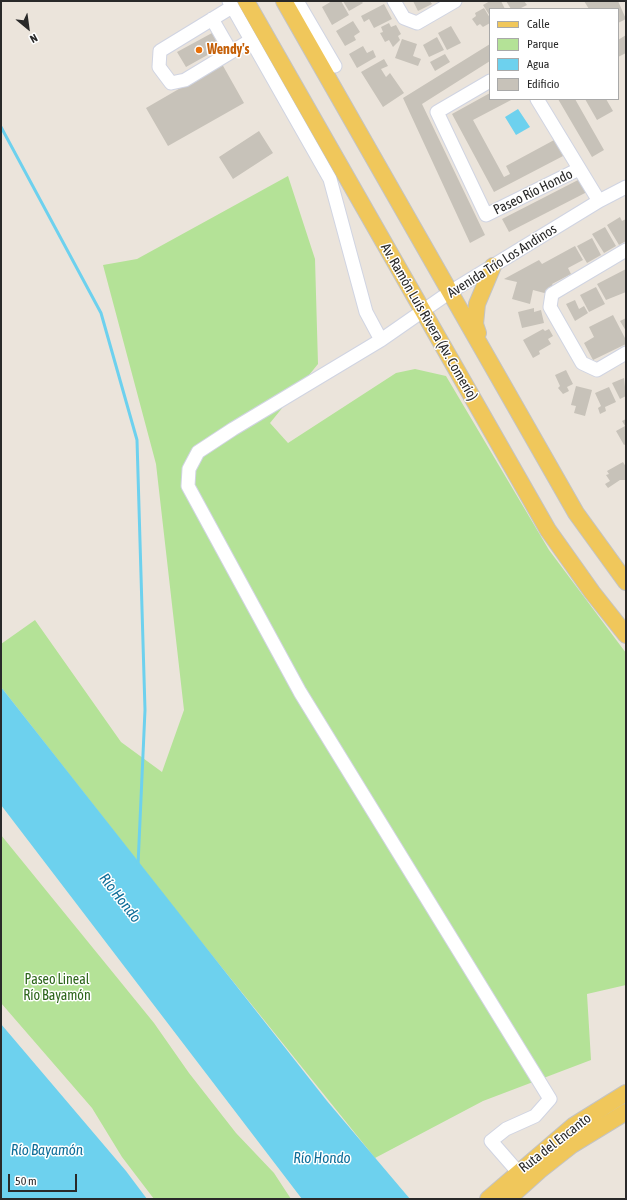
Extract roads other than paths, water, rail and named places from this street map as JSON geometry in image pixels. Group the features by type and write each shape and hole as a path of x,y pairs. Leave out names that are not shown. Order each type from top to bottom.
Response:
{"main road":[{"path":"284,1 576,513 626,582"},
{"name":"Av. Ramón Luis Rivera (Av. Comerío)","path":"236,3 424,312 548,530 592,592 626,635"},
{"path":"485,353 475,324 475,313 477,304 493,266"},
{"name":"Ruta del Encanto","path":"488,1199 573,1126 626,1093"},
{"name":"Ruta del Encanto","path":"508,1199 539,1171 572,1145 626,1112"}],"street":[{"path":"298,1 335,66"},
{"path":"394,1 404,18 417,23 455,1"},
{"path":"251,40 185,80 171,83 159,67 160,51 236,3 251,40 330,179 366,312 381,340"},
{"path":"212,19 231,52"},
{"name":"Paseo Río Hondo","path":"489,82 437,112 486,215 579,169 538,100"},
{"path":"579,169 599,201"},
{"name":"Avenida Trío Los Andinos","path":"518,1172 491,1141 506,1129 535,1116 550,1099 304,698 188,486 189,469 198,452 240,424 381,340 424,312 450,292 599,201 626,187"},
{"path":"626,250 552,294 550,307 582,363 597,370 626,353"}],"water":[{"path":"518,109 530,127 516,135 505,117"},
{"name":"Río Hondo","path":"1,687 327,1101 410,1199 302,1199 1,805"},
{"name":"Río Bayamón","path":"1,1024 126,1171 147,1199 1,1199"}],"waterway":[{"path":"1,127 101,313 137,440 145,710 138,865"}],"place":[{"name":"Wendy's","path":"199,50"}],"park label":[{"name":"Paseo Lineal Río Bayamón","path":"57,988"}]}
